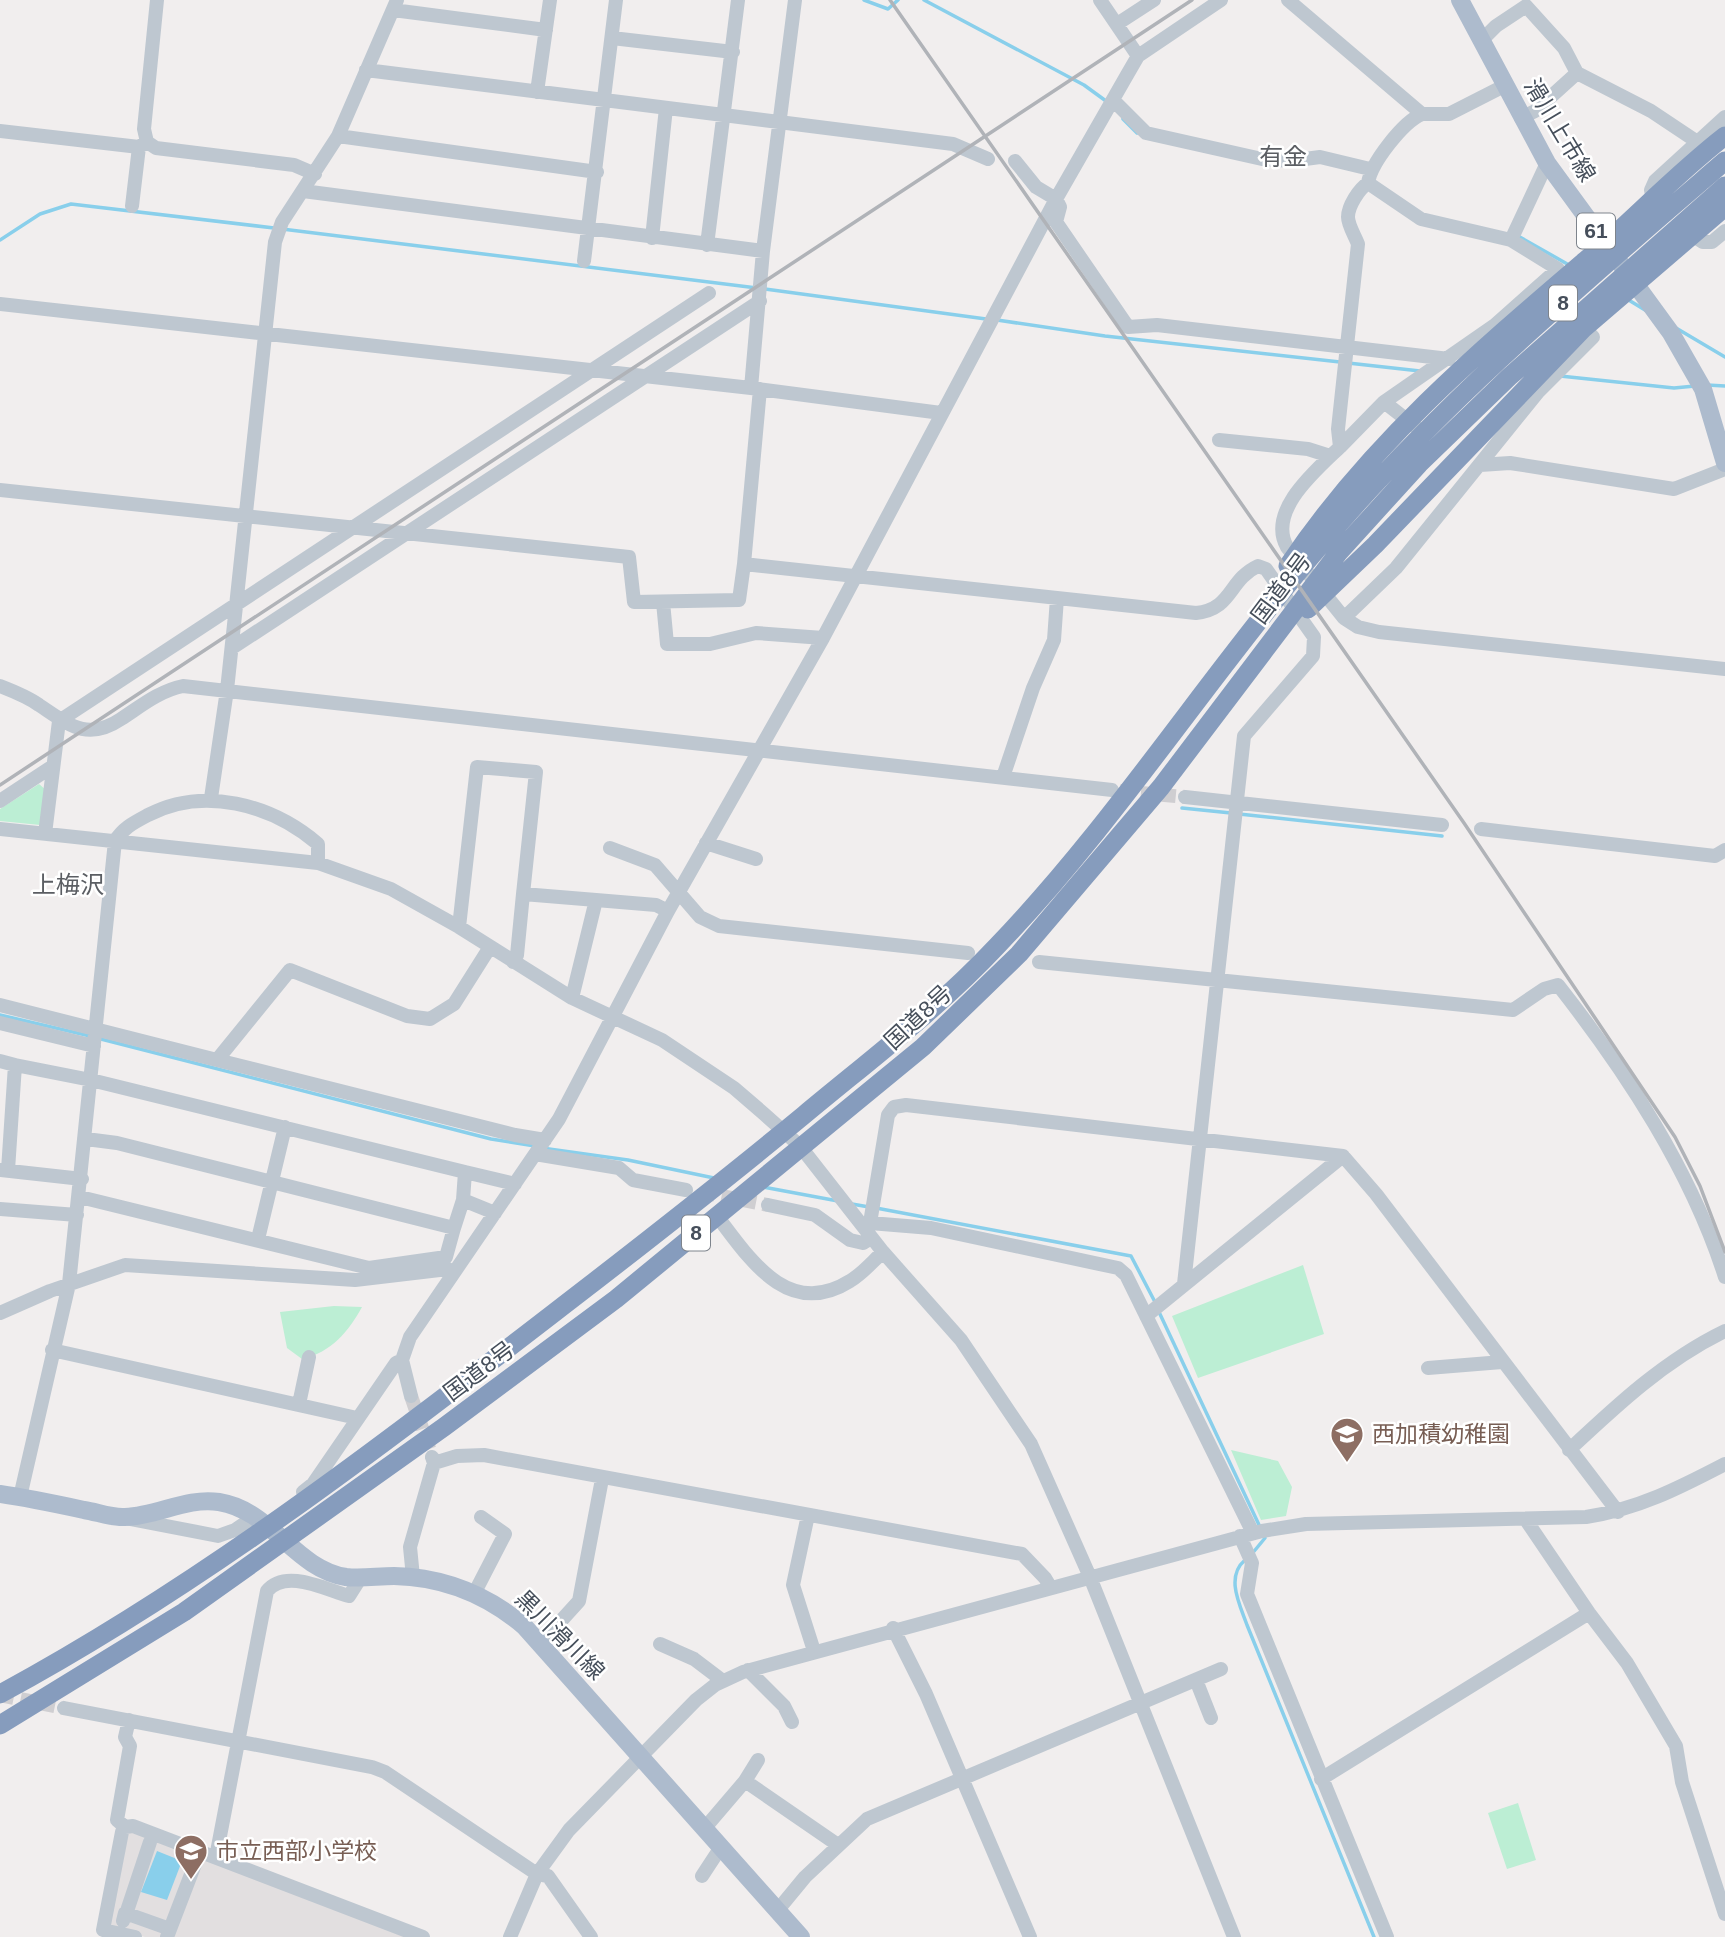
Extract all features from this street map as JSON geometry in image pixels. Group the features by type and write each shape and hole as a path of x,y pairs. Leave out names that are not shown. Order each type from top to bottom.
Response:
{"highway":[{"name":"8","path":"1306,551 1391,437 1550,283 1604,243 1725,136"},
{"name":"国道8号","path":"0,1725 184,1612 268,1526 466,1411 616,1299 923,1047 1019,954 1161,787 1260,656 1330,576 1413,457 1532,332 1725,161"},
{"name":"国道8号","path":"0,1694 172,1592 268,1526 501,1353 905,1034 997,946 1137,782 1241,645 1306,551 1509,377 1725,186"},
{"name":"8","path":"1330,576 1434,484 1584,328 1692,235 1722,217"}],"main road":[{"name":"滑川上市線","path":"1460,0 1547,163 1671,333 1703,389 1725,463"},
{"name":"黒川滑川線","path":"0,1494 122,1517 143,1516 191,1501 220,1502 268,1526 323,1570 345,1577 413,1577 475,1592 501,1607 540,1644 801,1937"}],"street":[{"path":"132,206 143,144 157,0"},
{"path":"537,92 550,0"},
{"path":"584,261 590,230 616,0"},
{"path":"707,245 738,0"},
{"path":"0,490 629,557 634,602 739,600 744,564 763,251 795,0"},
{"path":"1100,0 1138,56"},
{"path":"1117,24 1154,0"},
{"path":"411,1396 402,1360 410,1337 545,1140 668,911 823,638 1056,199 1138,56 1221,0"},
{"path":"1288,0 1422,114"},
{"path":"211,798 232,648 275,242 282,222 338,136 393,3 546,30"},
{"path":"1481,41 1496,26 1526,6 1564,48 1577,73 1651,111 1696,141"},
{"path":"612,38 733,52"},
{"path":"366,70 953,144 988,159"},
{"path":"1521,118 1535,111 1577,73"},
{"path":"1335,451 1358,244 1348,219 1362,187 1404,125 1422,114 1449,114 1504,86"},
{"path":"1113,100 1146,132 1279,162 1328,158 1369,176 1420,219 1511,240 1558,269 1550,283 1449,359 1384,402 1335,451 1291,502 1280,523 1281,537 1344,618 1358,627 1379,632 1725,669"},
{"path":"652,238 666,108"},
{"path":"1653,200 1651,190 1655,181 1725,117"},
{"path":"0,131 143,144 156,148 294,165 315,174"},
{"path":"338,136 597,172"},
{"path":"1015,161 1036,187 1056,199 1060,208 1056,222 1128,327 1157,325 1419,356 1436,355 1449,359"},
{"path":"1511,240 1547,163"},
{"path":"303,191 763,251"},
{"path":"45,834 59,721 237,601 352,529 709,293"},
{"path":"232,648 760,301"},
{"path":"0,304 594,370 941,413"},
{"path":"1344,618 1396,568 1538,392 1593,337 1584,328"},
{"path":"1384,402 1447,453 1475,471 1510,463 1674,488 1725,469"},
{"path":"1219,440 1335,451"},
{"path":"744,564 1196,613 1212,611 1224,603 1245,572 1258,566 1266,569 1314,637 1313,656 1244,737 1184,1284"},
{"path":"1003,777 1054,640 1057,598"},
{"path":"663,602 667,644 710,644 756,633 823,638"},
{"path":"0,686 38,704 59,721 96,731 112,726 166,690 183,686 1112,790"},
{"path":"0,801 52,766"},
{"path":"459,927 477,767 536,772 517,955 513,962"},
{"path":"1185,797 1442,825"},
{"path":"20,1497 69,1284 115,842 123,829 151,814 176,803 211,798 245,806 303,831 318,844 318,863"},
{"path":"0,829 318,863 391,888 572,998 612,1016 696,1062 734,1088 800,1146 868,1229 883,1252 961,1340 1031,1444 1090,1577 1234,1937"},
{"path":"1481,829 1715,856 1725,850"},
{"path":"706,843 756,859"},
{"path":"610,848 655,865 699,917 719,926 968,953"},
{"path":"523,894 656,905 668,911"},
{"path":"572,998 596,900"},
{"path":"217,1060 289,970 407,1016 430,1019 454,1003 490,947"},
{"path":"1039,962 1513,1010 1544,989 1558,985 1663,1136 1684,1176 1725,1278"},
{"path":"0,1005 545,1140"},
{"path":"0,1023 94,1046"},
{"path":"0,1061 91,1080 515,1184"},
{"path":"15,1065 4,1170 82,1179"},
{"path":"768,1205 815,1215 850,1240 863,1243 868,1229 888,1115 894,1107 1199,1138 1343,1156 1376,1194 1618,1512"},
{"path":"258,1239 285,1127"},
{"path":"86,1139 117,1143 454,1228"},
{"path":"535,1154 619,1168 633,1180 686,1190"},
{"path":"1146,1316 1343,1156"},
{"path":"80,1196 369,1268 446,1257 463,1200 465,1172"},
{"path":"463,1200 495,1213"},
{"path":"0,1209 77,1216"},
{"path":"717,1216 760,1271 781,1286 806,1292 830,1291 851,1281 883,1252"},
{"path":"868,1229 931,1228 1118,1268 1126,1275 1246,1534 1252,1563 1247,1594 1387,1937"},
{"path":"0,1313 69,1284 125,1265 355,1280 448,1269"},
{"path":"1569,1450 1617,1404 1687,1349 1725,1331"},
{"path":"52,1350 357,1418"},
{"path":"299,1404 309,1357"},
{"path":"122,1517 218,1536 235,1530 268,1526 313,1484 396,1363 402,1360"},
{"path":"1428,1368 1502,1362"},
{"path":"413,1577 410,1546 433,1460 484,1455 602,1479 1022,1554 1051,1588"},
{"path":"510,1937 537,1874 569,1830 696,1700 723,1681 748,1670 893,1628 1246,1534 1306,1524 1526,1520 1618,1512 1654,1500 1725,1464"},
{"path":"540,1644 579,1601 602,1479"},
{"path":"808,1516 793,1586 814,1651"},
{"path":"475,1592 505,1534 481,1517"},
{"path":"1526,1520 1589,1613 1628,1663 1676,1746 1682,1782 1725,1914"},
{"path":"216,1857 267,1591 272,1585 289,1579 349,1596 361,1577"},
{"path":"1321,1779 1589,1613"},
{"path":"893,1628 962,1777 1030,1937"},
{"path":"660,1644 694,1659 723,1681"},
{"path":"777,1911 838,1845 867,1819 1221,1669"},
{"path":"748,1670 784,1706 792,1722"},
{"path":"1196,1680 1211,1718"},
{"path":"64,1708 240,1740 385,1772 537,1874 548,1876 591,1937"},
{"path":"125,1827 117,1820 130,1746 125,1737 129,1720"},
{"path":"704,1829 745,1781 758,1759"},
{"path":"745,1781 838,1845"},
{"path":"125,1827 133,1825 423,1937"},
{"path":"125,1827 103,1930 135,1937"},
{"path":"118,1933 150,1842"},
{"path":"702,1875 721,1847"},
{"path":"126,1914 168,1933 200,1851"}],"shaded area":[{"name":"市立西部小学校","path":"135,1830 411,1937 145,1937 108,1927 126,1834"}],"green space":[{"path":"39,784 46,790 40,825 0,821 0,809"},
{"path":"1303,1265 1324,1334 1198,1378 1172,1316"},
{"path":"334,1306 362,1307 338,1340 313,1356 302,1359 287,1348 280,1312"},
{"path":"1231,1450 1278,1461 1292,1487 1286,1516 1261,1520"},
{"path":"1518,1803 1536,1860 1507,1869 1488,1813"}],"water":[{"path":"157,1851 182,1861 167,1900 141,1892"}],"waterway":[{"path":"864,0 888,9 898,0"},
{"path":"924,0 1084,85 1106,101"},
{"path":"1123,119 1137,133"},
{"path":"0,240 40,214 71,204 274,228"},
{"path":"282,229 757,288"},
{"path":"1518,236 1569,265"},
{"path":"765,289 986,319"},
{"path":"1627,299 1645,310"},
{"path":"997,320 1105,336 1340,362"},
{"path":"1676,328 1725,357"},
{"path":"1348,363 1420,371"},
{"path":"1560,376 1674,388 1695,386"},
{"path":"1707,385 1725,386"},
{"path":"1182,808 1231,813"},
{"path":"1239,814 1442,836"},
{"path":"0,1015 90,1036"},
{"path":"97,1038 491,1139 535,1146"},
{"path":"542,1148 628,1160 714,1178"},
{"path":"763,1187 838,1201"},
{"path":"852,1204 869,1207"},
{"path":"876,1208 1131,1256 1155,1302"},
{"path":"1159,1312 1260,1527"},
{"path":"1251,1555 1265,1538 1263,1534"},
{"path":"1245,1560 1239,1567 1235,1583 1241,1609 1374,1937"}],"tunnel":[{"path":"1120,791 1185,797"},
{"path":"701,1192 768,1205"},
{"path":"411,1396 432,1457"},
{"path":"0,1695 64,1708"}],"railway":[{"path":"890,0 1464,823 1675,1137 1700,1186 1725,1252"},
{"path":"0,785 1192,0"}],"place":[{"name":"西加積幼稚園","path":"1347,1464"},
{"name":"市立西部小学校","path":"191,1881"}],"district":[{"name":"有金","path":"1283,157"},
{"name":"上梅沢","path":"68,885"}]}
